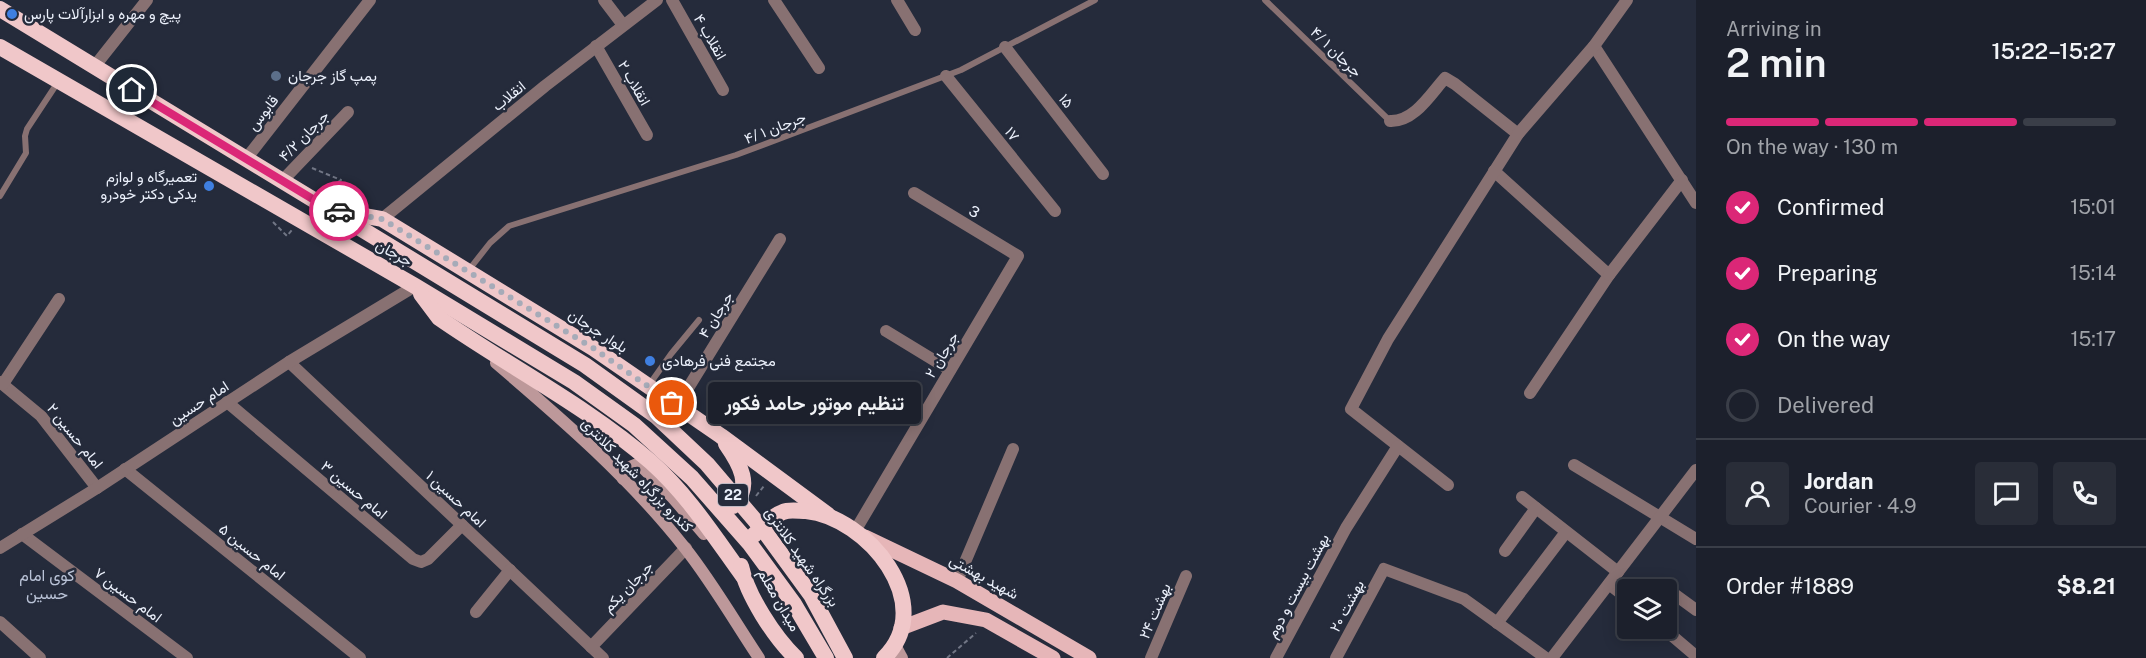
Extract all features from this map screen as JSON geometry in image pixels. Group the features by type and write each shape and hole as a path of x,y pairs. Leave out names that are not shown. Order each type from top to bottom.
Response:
{"highway":[{"name":"جرجان","path":"0,9 585,365"},
{"name":"جرجان","path":"0,47 415,286 574,382 634,425 692,478 763,561 794,604 826,658"},
{"name":"بلوار جرجان","path":"333,210 382,219 593,348 721,436 828,515"},
{"path":"415,286 439,318 605,426 651,462 704,514 740,571"},
{"name":"بزرگراه شهید کلانتری","path":"585,365 656,416 707,464 765,532 811,595 845,658"},
{"path":"704,514 721,514 731,509 739,501 743,491 745,480 737,459 721,436"},
{"name":"میدان معلم","path":"795,658 767,621 740,571 743,550 761,528 783,512 795,510 828,515 857,532 891,570 901,590 904,606 898,654 884,658"}],"main road":[{"name":"کندرو بزرگراه شهید کلانتری","path":"467,337 584,438 623,478 686,548 759,658"},
{"path":"623,478 626,470 639,464 740,571"},
{"name":"شهید بهشتی","path":"857,532 957,581 1089,658"},
{"path":"901,628 943,612 986,620 1053,658"}],"street":[{"path":"94,67 147,0"},
{"name":"قابوس","path":"246,159 370,0"},
{"path":"604,0 623,25"},
{"name":"انقلاب","path":"382,219 596,46 657,0"},
{"name":"۴ انقلاب","path":"672,0 723,90"},
{"path":"774,0 819,68"},
{"path":"897,0 915,30"},
{"path":"1448,485 1352,409 1388,339 1518,134 1594,46 1627,0"},
{"name":"۲ انقلاب","path":"596,46 647,135"},
{"path":"1594,46 1696,202"},
{"name":"۱۵","path":"1005,47 1103,174"},
{"name":"۱۷","path":"946,76 1055,211"},
{"path":"1390,121 1399,122 1411,116 1444,78 1455,84 1518,134"},
{"name":"۴/۲ جرجان","path":"282,181 348,112"},
{"path":"1494,171 1609,275"},
{"path":"1530,393 1609,275 1682,180"},
{"name":"3","path":"914,193 1018,256"},
{"name":"۴ جرجان","path":"677,406 780,239"},
{"name":"جرجان ۲","path":"857,532 1018,256"},
{"name":"امام حسین","path":"0,548 97,488 289,362 415,286"},
{"path":"1,383 59,299"},
{"path":"886,331 950,370"},
{"name":"امام حسین ۱","path":"289,362 603,658"},
{"name":"امام حسین ۲","path":"1,383 41,416 97,488"},
{"name":"امام حسین ۳","path":"227,402 413,559 421,562 428,559 462,525"},
{"name":"بهشت بیست و دوم","path":"1276,658 1346,528 1398,446"},
{"path":"957,581 1013,449"},
{"path":"1574,465 1696,539"},
{"name":"امام حسین ۵","path":"125,469 360,658"},
{"path":"1552,658 1696,471"},
{"path":"1521,497 1618,572"},
{"path":"1505,550 1536,508"},
{"path":"1546,658 1497,623 1566,532"},
{"name":"امام حسین ۷","path":"22,534 187,658"},
{"name":"جرجان یکم","path":"591,647 686,548"},
{"name":"بهشت ۲۰","path":"1336,658 1384,569 1464,599 1497,623"},
{"path":"476,612 510,570"},
{"name":"بهشت ۲۴","path":"1151,658 1186,576"},
{"path":"1609,584 1617,591"},
{"path":"1677,596 1696,609"},
{"path":"0,622 40,658"},
{"path":"1676,639 1696,656"}],"lane":[{"name":"جرجان ۱ /۴","path":"468,271 490,243 509,226 736,155 946,76 1095,0"},
{"name":"جرجان ۱ /۴","path":"1265,0 1390,121"},
{"path":"0,196 26,153 27,129 58,81"},
{"path":"649,386 699,320"}],"path":[{"path":"312,168 341,180"},
{"path":"270,219 287,236"},
{"path":"755,496 773,475"}],"way so far":[{"path":"339,211 382,219 593,348 672,403"}],"place":[{"name":"پیچ و مهره و ابزارآلات پارس","path":"12,14"},
{"name":"پمپ گاز جرجان","path":"276,76"},
{"name":"تعمیرگاه و لوازم یدکی دکتر خودرو","path":"209,186"},
{"name":"مجتمع فنی فرهادی","path":"650,361"},
{"name":"تنظیم موتور حامد فکور","path":"672,403"}],"district":[{"name":"کوی امام حسین","path":"47,584"}],"route":[{"path":"132,90 316,201 339,211"}]}
